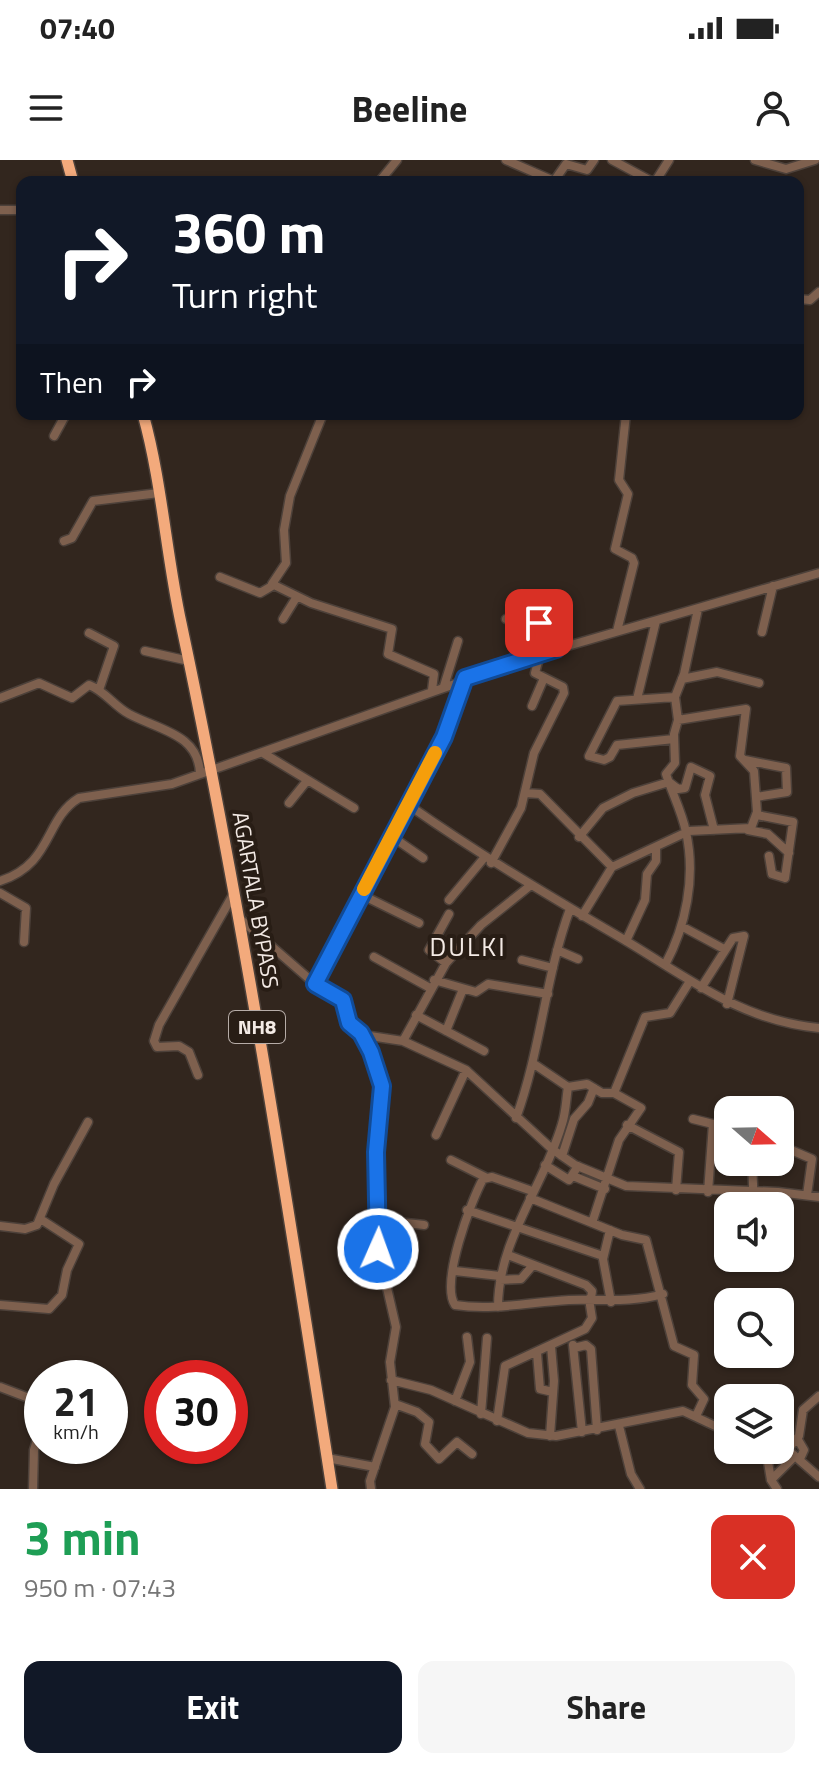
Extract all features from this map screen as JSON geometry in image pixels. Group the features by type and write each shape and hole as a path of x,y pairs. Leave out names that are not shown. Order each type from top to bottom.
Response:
{"highway":[{"name":"AGARTALA BYPASS","path":"144,420 234,892 316,1370 332,1489"}],"street":[{"path":"384,176 397,160"},
{"path":"506,160 543,176"},
{"path":"558,176 566,164 587,170 594,160"},
{"path":"612,160 643,176"},
{"path":"755,160 786,169 815,160"},
{"path":"54,436 63,420"},
{"path":"220,577 260,593 272,586 286,563 284,530 290,496 321,420"},
{"path":"617,631 634,563 632,558 615,549 628,494 619,480 625,420"},
{"path":"64,541 72,538 93,501 159,493"},
{"path":"0,881 21,872 35,860 75,800 172,784 465,678 819,573"},
{"path":"272,586 296,598 392,629 388,654 434,674 432,690"},
{"path":"762,632 773,586"},
{"path":"283,619 296,598"},
{"path":"665,965 683,927 688,889 686,832 666,774 675,763 674,739 678,720 675,697 698,609"},
{"path":"506,619 558,626 561,633 556,649"},
{"path":"637,699 656,621"},
{"path":"89,633 114,646 99,690"},
{"path":"444,686 458,641"},
{"path":"145,651 189,661"},
{"path":"449,900 488,860 525,793 526,775 534,753 564,693 563,687 535,673 540,654"},
{"path":"682,679 717,672 759,683"},
{"path":"315,984 410,806 456,710 465,678"},
{"path":"532,706 544,678"},
{"path":"0,698 39,683 67,698 75,696 85,685 99,690 127,713 188,743 197,752 200,774"},
{"path":"674,739 617,745 607,759 590,757 614,703 675,697"},
{"path":"678,720 744,707 741,759"},
{"path":"263,753 306,782 354,808"},
{"path":"741,759 754,771 757,815 748,830"},
{"path":"741,759 786,768 787,792 756,797"},
{"path":"669,782 681,790 688,785 690,768 708,774 706,799 714,830"},
{"path":"289,803 306,782"},
{"path":"579,837 603,808 633,793 669,782"},
{"path":"525,793 540,794 579,837 612,867"},
{"path":"410,806 488,860 727,1004 789,1025 819,1028"},
{"path":"757,815 793,822 785,878 772,874 769,856"},
{"path":"582,916 612,867 686,832 748,830 768,834 789,853"},
{"path":"394,838 423,858"},
{"path":"626,941 645,900 647,874 656,861 656,848"},
{"path":"403,1041 446,963 481,925 531,885"},
{"path":"198,1075 189,1052 179,1046 157,1047 154,1041 234,892"},
{"path":"0,893 26,908 24,942"},
{"path":"362,895 419,923"},
{"path":"516,1118 534,1064 557,950 570,909"},
{"path":"446,963 429,950 449,914"},
{"path":"238,917 315,984 343,1000 349,1023 361,1033 382,1086 376,1152 379,1255 396,1323 391,1380 395,1404 371,1489"},
{"path":"683,927 724,949"},
{"path":"701,988 736,935 745,937 727,1004"},
{"path":"557,950 578,959"},
{"path":"374,957 432,984 476,992 488,984 548,994"},
{"path":"522,960 553,968"},
{"path":"614,1093 645,1017 670,1013 690,981"},
{"path":"446,1031 463,989"},
{"path":"416,1015 484,1051"},
{"path":"361,1033 403,1041 466,1070 494,1092 516,1118 552,1149 578,1166 638,1189 714,1192"},
{"path":"534,1064 568,1087 587,1084 602,1093 614,1093 641,1108 627,1125 592,1223"},
{"path":"436,1135 466,1070"},
{"path":"498,1307 500,1278 518,1226 563,1120 568,1087"},
{"path":"562,1156 574,1119 588,1103 594,1088"},
{"path":"693,1119 713,1124 708,1192"},
{"path":"0,1226 33,1229 42,1220 54,1184 88,1122"},
{"path":"627,1125 679,1152 676,1190"},
{"path":"794,1151 812,1159 807,1195"},
{"path":"451,1160 592,1223 646,1240 663,1294 674,1346 694,1355 692,1385 704,1399 696,1416"},
{"path":"545,1165 566,1179 573,1176 578,1166"},
{"path":"573,1176 605,1189"},
{"path":"485,1177 467,1210 455,1271 452,1299 455,1305 498,1307 590,1299 611,1302 663,1294"},
{"path":"794,1195 819,1197"},
{"path":"467,1210 603,1256"},
{"path":"0,1305 49,1309 62,1295 67,1270 79,1244 42,1220"},
{"path":"380,1220 424,1225"},
{"path":"610,1230 603,1256 611,1302"},
{"path":"497,1421 505,1366 572,1336 585,1329 591,1320 592,1291 586,1285 508,1255"},
{"path":"455,1271 521,1279 533,1265"},
{"path":"572,1336 582,1432"},
{"path":"455,1401 470,1362 467,1337"},
{"path":"481,1414 487,1338"},
{"path":"574,1348 586,1345 591,1349 597,1430"},
{"path":"550,1436 553,1392 551,1346"},
{"path":"537,1353 540,1389 553,1392"},
{"path":"391,1380 421,1386 522,1432 550,1436 619,1426 683,1411 714,1425"},
{"path":"0,1387 24,1396"},
{"path":"794,1445 803,1410 819,1396"},
{"path":"395,1404 417,1412 429,1422 425,1444 439,1459 458,1441 472,1454"},
{"path":"619,1426 637,1489"},
{"path":"794,1452 804,1450 797,1438"},
{"path":"794,1455 819,1477"},
{"path":"327,1458 375,1467"},
{"path":"33,1489 34,1464"},
{"path":"768,1464 771,1480 777,1489"},
{"path":"771,1480 782,1464"}],"slow traffic":[{"path":"364,889 382,853 402,824 435,753"}],"district":[{"name":"DULKI","path":"468,947"}],"route":[{"path":"378,1249 380,1220 376,1152 382,1086 371,1052 361,1033 347,1019 343,1000 315,984 382,853 402,824 420,780 456,710 465,678 556,649 561,629 539,623"}]}
